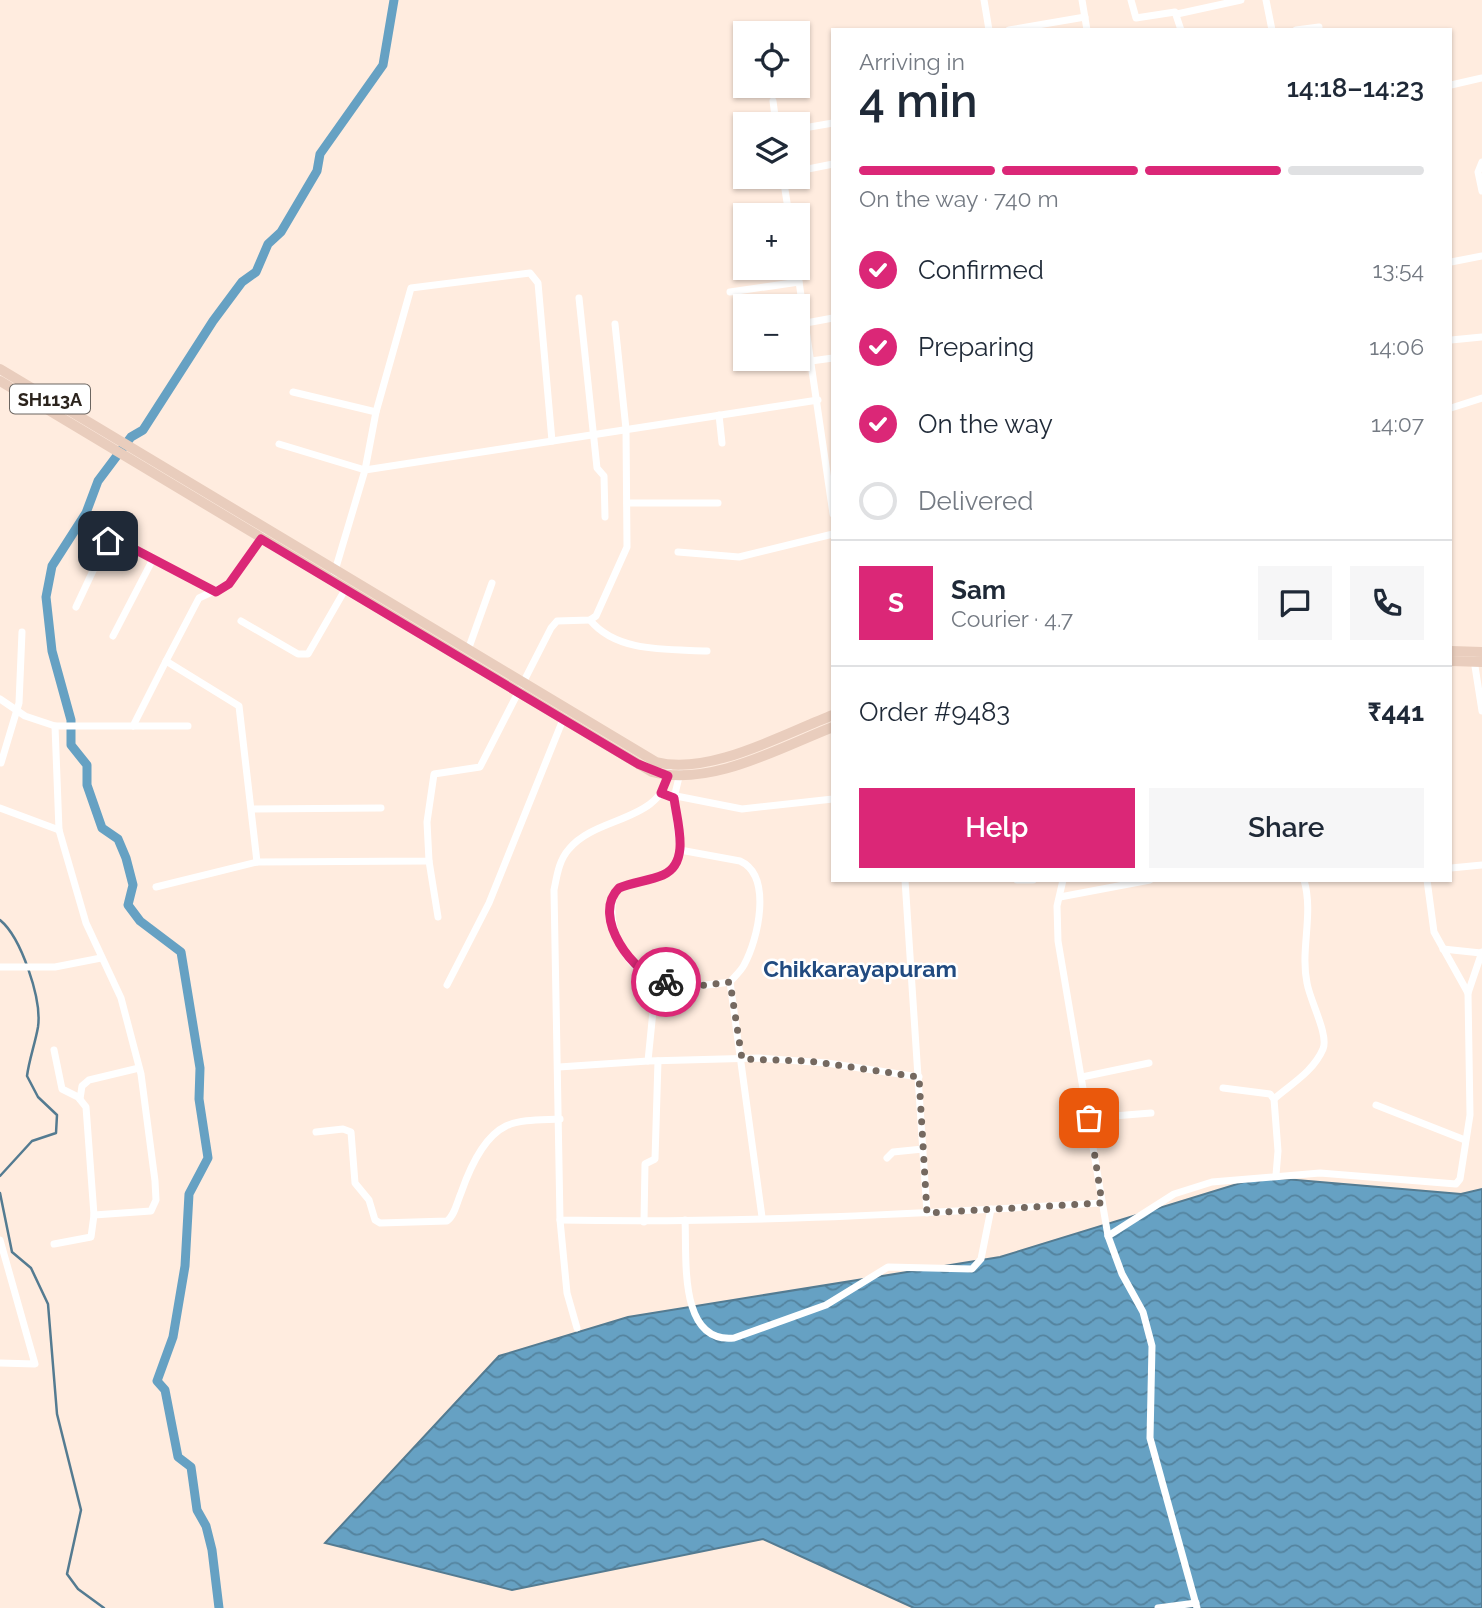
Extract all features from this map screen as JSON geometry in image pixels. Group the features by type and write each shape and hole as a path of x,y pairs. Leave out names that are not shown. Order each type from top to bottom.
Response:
{"main road":[{"name":"SH113A","path":"0,369 97,435"},
{"name":"SH113A","path":"0,381 468,650 520,688"},
{"name":"SH113A","path":"334,575 346,588 565,714 652,772 674,771"},
{"path":"1452,651 1478,657"},
{"path":"1452,661 1478,657"},
{"path":"674,771 729,756 831,716"},
{"path":"674,771 731,765 831,728"}],"street":[{"path":"984,0 989,28"},
{"path":"1082,0 1087,28"},
{"path":"1132,0 1136,18 1171,11 1177,14 1241,0"},
{"path":"1266,0 1272,28"},
{"path":"1177,14 1180,28"},
{"path":"1021,28 1085,17"},
{"path":"1311,28 1319,27"},
{"path":"1452,86 1482,78"},
{"path":"773,101 774,112"},
{"path":"810,128 831,123"},
{"path":"1482,162 1478,172 1482,191"},
{"path":"810,169 831,164"},
{"path":"1452,262 1482,256"},
{"path":"334,575 365,470 376,412 411,288 530,273 538,283 552,441"},
{"path":"730,292 799,282 801,294"},
{"path":"579,298 597,468 604,476 606,517"},
{"path":"810,322 831,318"},
{"path":"438,917 429,861 427,822 434,774 480,767 557,621 590,620 596,616 627,547 626,429 615,324"},
{"path":"1452,340 1482,337"},
{"path":"810,353 829,461 831,488"},
{"path":"811,361 831,358"},
{"path":"293,392 376,412"},
{"path":"1452,408 1482,398"},
{"path":"279,444 365,470 818,400"},
{"path":"719,415 722,443"},
{"path":"627,503 718,503"},
{"path":"133,726 200,598 229,584 264,534"},
{"path":"678,552 739,557 831,534"},
{"path":"76,607 108,541 117,540 216,592"},
{"path":"113,636 153,559"},
{"path":"468,650 492,583"},
{"path":"241,621 298,654 308,654 313,650 346,588"},
{"path":"590,620 607,636 623,642 707,651"},
{"path":"1,763 18,711 22,632"},
{"path":"1478,657 1482,711"},
{"path":"166,661 239,706 253,809 257,862"},
{"path":"0,699 18,711 58,726 188,726"},
{"path":"447,985 489,903 565,714"},
{"path":"58,726 59,830 86,923 121,998 146,1103 156,1200 151,1211 94,1215"},
{"path":"577,1328 567,1293 560,1220 554,890 558,868 568,850 578,840 640,811 661,793 674,771"},
{"path":"674,771 680,850 671,870 619,888 611,903 615,933 634,965 656,981 698,986 730,982 743,967 751,946 756,923 758,878 749,865 740,861 680,850"},
{"path":"661,793 674,798 742,809 769,809 831,799"},
{"path":"0,807 59,830"},
{"path":"253,809 381,808"},
{"path":"156,887 257,862 429,861"},
{"path":"1452,868 1482,865"},
{"path":"905,882 927,1213"},
{"path":"1063,882 1058,941 1108,1236 1122,1274 1143,1312 1152,1346 1150,1438 1196,1606 1158,1608"},
{"path":"1060,897 1130,882"},
{"path":"1273,1099 1298,1082 1324,1048 1323,1026 1311,1006 1306,977 1309,896 1305,882"},
{"path":"1427,882 1434,932 1468,993"},
{"path":"1108,1236 1181,1190 1212,1182 1320,1173 1456,1184 1460,1179 1470,1115 1468,993 1481,953 1443,949"},
{"path":"0,967 55,967 101,958"},
{"path":"648,1061 656,981"},
{"path":"730,982 762,1217"},
{"path":"54,1049 62,1089 80,1099"},
{"path":"559,1067 648,1061 742,1059 818,1062 919,1077"},
{"path":"644,1222 645,1164 655,1159 658,1061"},
{"path":"1082,1077 1149,1063"},
{"path":"54,1244 91,1237 94,1215 88,1118 80,1099 82,1086 89,1080 139,1068"},
{"path":"1223,1088 1270,1094 1273,1099 1278,1151 1276,1175"},
{"path":"1376,1105 1465,1140"},
{"path":"1089,1118 1151,1113"},
{"path":"316,1132 343,1129 351,1132 355,1184 369,1200 375,1220 386,1224 434,1222 450,1219 467,1175 481,1150 499,1130 513,1124 560,1119"},
{"path":"887,1158 893,1152 923,1149"},
{"path":"560,1220 644,1222 927,1213 1102,1203"},
{"path":"685,1220 689,1294 694,1313 710,1336 722,1339 734,1338 826,1305 888,1267 972,1269 981,1259 991,1209"},
{"path":"0,1240 35,1364 0,1363"}],"water":[{"path":"1260,1177 1461,1194 1482,1189 1482,1608 914,1608 763,1539 512,1590 325,1543 499,1356 628,1317 1000,1257"}],"waterway":[{"path":"219,1608 212,1550 206,1526 197,1510 191,1467 178,1457 165,1390 157,1381 173,1337 185,1266 189,1194 208,1158 199,1099 200,1068 181,952 140,921 128,905 133,885 126,858 118,839 102,828 87,785 87,765 71,745 71,720 52,651 46,597 52,566 86,513 98,481 131,437 143,430 213,321 242,282 256,272 268,244 281,232 317,171 320,154 383,65 394,0"},
{"path":"0,920 8,928 22,954 37,1001 38,1027 27,1076 38,1097 57,1115 56,1133 32,1141 0,1176"},
{"path":"0,1193 12,1252 31,1268 48,1304 57,1414 81,1510 67,1574 78,1589 104,1608"}],"way so far":[{"path":"666,982 698,986 730,982 742,1059 809,1061 919,1077 927,1213 1102,1203 1089,1118"}],"district":[{"name":"Chikkarayapuram","path":"860,968"}],"route":[{"path":"108,541 117,540 216,592 237,575 261,539 638,764 652,772 668,776 661,793 674,798 680,850 676,865 663,875 619,888 611,903 615,933 623,950 644,973 656,981 666,982"}]}
